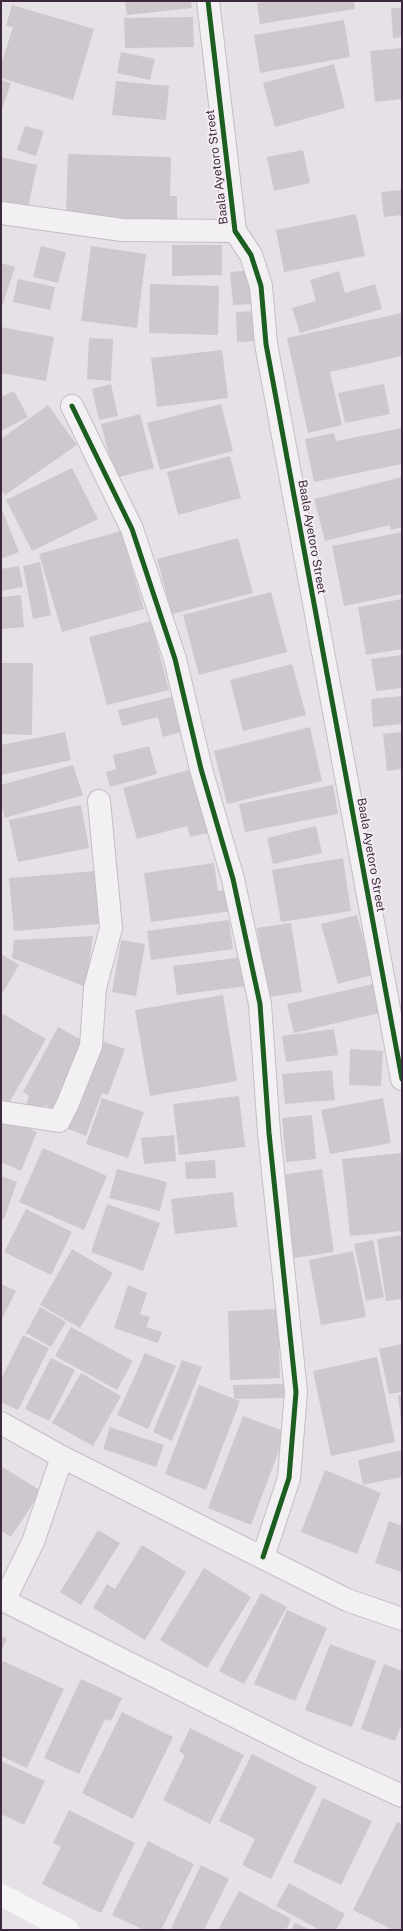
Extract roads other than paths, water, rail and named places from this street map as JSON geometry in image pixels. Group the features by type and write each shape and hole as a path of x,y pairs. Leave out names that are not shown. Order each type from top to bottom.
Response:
{"street":[{"name":"Baala Ayetoro Street","path":"208,1 235,231 251,256 261,286 266,344 402,1079"},
{"path":"1,213 122,230 235,231"},
{"path":"72,406 132,529 175,659 201,769 233,879 260,1004 269,1133 296,1392 289,1478 263,1557"},
{"path":"1,1112 59,1122 91,1046 95,988 111,928 99,801"},
{"path":"1,1422 62,1458 347,1600 402,1619"},
{"path":"62,1458 33,1542 3,1600 308,1753 400,1788"},
{"path":"1,1895 68,1930"}]}
